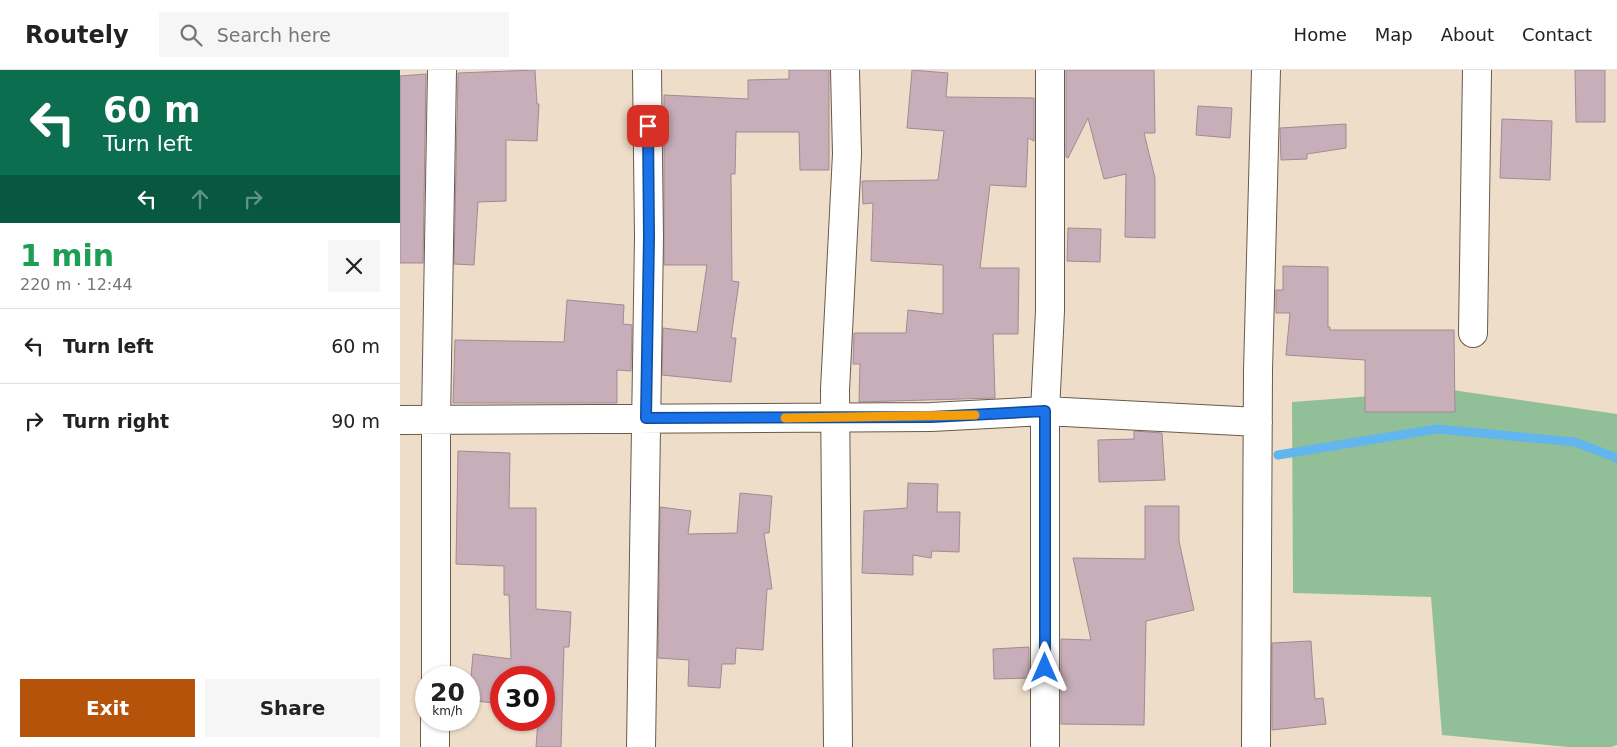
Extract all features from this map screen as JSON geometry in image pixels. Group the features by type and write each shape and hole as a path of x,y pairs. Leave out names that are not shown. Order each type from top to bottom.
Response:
{"street":[{"path":"436,666 436,420 442,70"},
{"path":"642,747 649,237 647,70"},
{"path":"838,747 835,417 847,154 845,70"},
{"path":"1045,747 1045,411 1050,310 1050,70"},
{"path":"1256,747 1258,422 1266,70"},
{"path":"1473,333 1477,70"},
{"path":"400,420 931,417 1045,411 1258,422"},
{"path":"435,747 436,731"}],"green space":[{"path":"1452,390 1617,414 1617,745 1611,747 1568,747 1442,735 1431,597 1293,593 1292,402"}],"building":[{"path":"535,70 537,104 539,104 537,141 506,140 506,201 478,202 474,265 454,264 458,73"},
{"path":"789,70 829,70 829,170 800,170 799,132 736,132 735,174 731,174 732,281 739,282 731,338 736,338 731,382 662,375 663,328 697,332 707,265 664,265 664,95 748,99 748,80 789,79"},
{"path":"912,70 948,73 946,97 1034,98 1034,141 1028,138 1026,187 990,185 980,268 1019,268 1018,334 993,334 995,398 859,402 860,364 853,364 854,333 906,333 908,310 943,314 943,265 871,261 873,203 863,204 862,181 938,180 944,131 907,128"},
{"path":"1066,70 1154,70 1155,133 1144,133 1155,178 1155,238 1125,237 1126,174 1104,179 1088,118 1068,158 1066,157"},
{"path":"1575,70 1605,70 1605,122 1576,122"},
{"path":"426,74 423,263 400,263 400,76"},
{"path":"1198,106 1232,108 1230,138 1196,135"},
{"path":"1502,119 1552,121 1550,180 1500,178"},
{"path":"1346,124 1346,148 1307,154 1307,159 1281,160 1280,128"},
{"path":"1068,228 1101,229 1100,262 1067,261"},
{"path":"1283,266 1328,267 1328,327 1330,327 1330,330 1454,330 1455,412 1365,412 1365,360 1286,355 1290,313 1276,313 1276,290 1283,290"},
{"path":"567,300 624,305 623,324 632,325 631,371 617,370 617,403 453,403 455,340 564,342"},
{"path":"1134,431 1162,433 1165,480 1099,482 1098,440 1134,439"},
{"path":"458,451 510,453 509,508 536,508 536,609 571,612 569,647 564,647 561,747 536,747 537,731 555,731 555,666 490,666 490,703 480,701 480,666 472,666 473,654 511,659 509,595 504,595 504,566 456,564"},
{"path":"908,483 938,484 937,512 960,512 959,552 932,551 931,558 913,555 913,575 862,573 864,511 907,508"},
{"path":"740,493 772,496 769,533 764,533 772,589 767,589 763,650 736,648 735,664 722,664 720,688 688,686 689,660 658,658 660,507 691,511 688,534 737,533"},
{"path":"1145,506 1179,506 1179,541 1194,610 1146,621 1144,725 1061,724 1061,639 1091,640 1073,558 1145,559"},
{"path":"1311,641 1315,699 1323,698 1326,724 1272,730 1272,643"},
{"path":"1029,647 1029,678 994,679 993,649"}],"waterway":[{"path":"1278,455 1437,429 1575,442 1617,458"}],"slow traffic":[{"path":"785,418 975,415"}],"route":[{"path":"648,126 649,237 646,418 931,417 1045,411 1045,668"}]}
